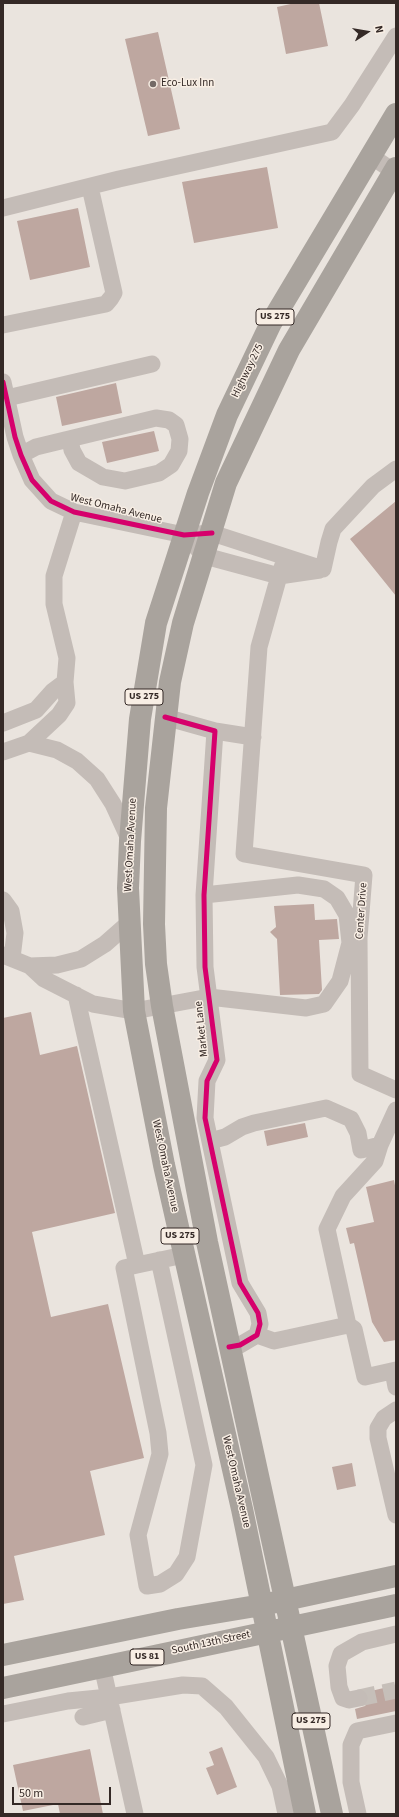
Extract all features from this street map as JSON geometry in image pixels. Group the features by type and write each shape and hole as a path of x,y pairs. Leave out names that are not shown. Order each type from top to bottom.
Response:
{"highway":[{"name":"Highway 275","path":"184,535 227,415 268,330 396,114"},
{"name":"US 275","path":"212,533 226,483 286,356 317,299 395,171"},
{"name":"West Omaha Avenue","path":"212,533 183,624 170,682 165,717 156,808 154,862 154,924 156,964 162,1006 207,1242 332,1814"},
{"name":"West Omaha Avenue","path":"184,535 156,623 140,720 130,841 128,888 134,1011 184,1255 242,1508 305,1814"},
{"path":"3,1655 178,1619 262,1605 396,1576"},
{"name":"South 13th Street","path":"3,1688 102,1666 396,1606"}],"street":[{"path":"3,208 332,132 352,105 396,36"},
{"path":"371,156 395,171"},
{"path":"3,325 106,304 111,298 114,293 90,187"},
{"path":"5,390 152,364"},
{"name":"West Omaha Avenue","path":"5,390 15,437 21,455 32,480 51,501 74,512 184,535 212,533"},
{"path":"21,455 36,447 156,418 169,420 176,426 180,439 179,452 171,465 159,473 125,481 103,476 79,463 72,450 70,439"},
{"path":"323,569 333,529 374,486 396,470"},
{"path":"3,752 29,743 59,715 67,703 65,682 67,658 54,604 54,576 74,512"},
{"path":"212,533 323,569"},
{"path":"184,535 205,556 279,576 323,569"},
{"path":"165,717 215,731 253,737 259,647 279,576 286,557"},
{"path":"3,723 36,710 53,691 65,682"},
{"name":"Market Lane","path":"215,731 204,894 205,967 217,1060 207,1081 205,1118 240,1283 258,1313 260,1324 257,1335"},
{"name":"Center Drive","path":"253,737 244,854 364,875 359,938 360,1074 396,1090"},
{"path":"29,743 57,750 76,761 97,778 113,804 130,841"},
{"path":"204,894 298,885 324,889 337,898 347,915 350,942 340,981 324,1004 306,1008 209,997"},
{"path":"3,900 11,911 15,933 7,956 30,966 57,966 81,960 105,944 130,922"},
{"name":"Market Lane","path":"30,966 44,979 93,1004 134,1011 209,997"},
{"path":"76,995 137,1265"},
{"path":"210,1141 225,1137 242,1127 254,1123 326,1108 351,1119 358,1133 361,1150 380,1145"},
{"path":"395,1376 365,1377 354,1329 348,1324 327,1229 343,1196 375,1161 380,1145 396,1110"},
{"path":"158,1260 204,1465 187,1557 176,1574 160,1584 147,1586 138,1534 160,1454 158,1433 124,1268 158,1260 184,1255"},
{"path":"230,1348 240,1345 257,1335 274,1341 348,1324"},
{"path":"396,1410 384,1418 378,1428 378,1438 396,1515"},
{"path":"359,1698 349,1700 343,1698 339,1687 337,1666 341,1654 362,1642 396,1634"},
{"path":"102,1666 135,1814"},
{"path":"83,1717 110,1703 183,1685 202,1686 226,1707 266,1757 280,1786 286,1814"},
{"path":"3,1714 68,1701 110,1703"},
{"path":"358,1814 351,1782 351,1745 357,1732 396,1723"}],"building":[{"path":"295,3 319,3 328,46 286,54 277,7"},
{"name":"Eco-Lux Inn","path":"158,32 180,129 148,136 125,39"},
{"path":"267,167 278,228 194,243 182,182"},
{"path":"78,208 90,267 30,280 17,221"},
{"path":"116,383 122,413 62,426 56,397"},
{"path":"154,431 159,451 107,463 102,442"},
{"path":"396,501 396,596 350,539"},
{"path":"314,904 315,920 337,919 339,939 319,940 322,990 319,994 280,995 277,939 270,932 276,927 274,906"},
{"path":"31,1012 40,1055 77,1046 115,1213 32,1232 51,1317 108,1304 144,1458 90,1471 105,1535 14,1556 24,1600 3,1604 3,1018"},
{"path":"305,1123 308,1137 267,1146 264,1131"},
{"path":"394,1180 396,1191 396,1340 384,1342 372,1322 354,1243 350,1244 346,1228 374,1222 366,1187"},
{"path":"352,1463 356,1486 337,1490 332,1467"},
{"path":"396,1685 396,1711 357,1719 355,1709 365,1706 368,1702 369,1696 367,1692"},
{"path":"222,1747 237,1787 217,1795 206,1768 214,1765 209,1752"},
{"path":"90,1749 103,1814 60,1814 58,1804 23,1811 13,1765"}],"tunnel":[{"path":"359,1698 396,1690"}],"cycle path":[{"path":"3,382 15,437 21,455 32,480 51,501 74,512 184,535 212,533"},
{"path":"165,717 215,731 204,895 205,967 217,1060 207,1081 205,1118 240,1283 258,1313 260,1324 257,1335 240,1345 229,1347"}],"place":[{"name":"Eco-Lux Inn","path":"153,84"}]}
